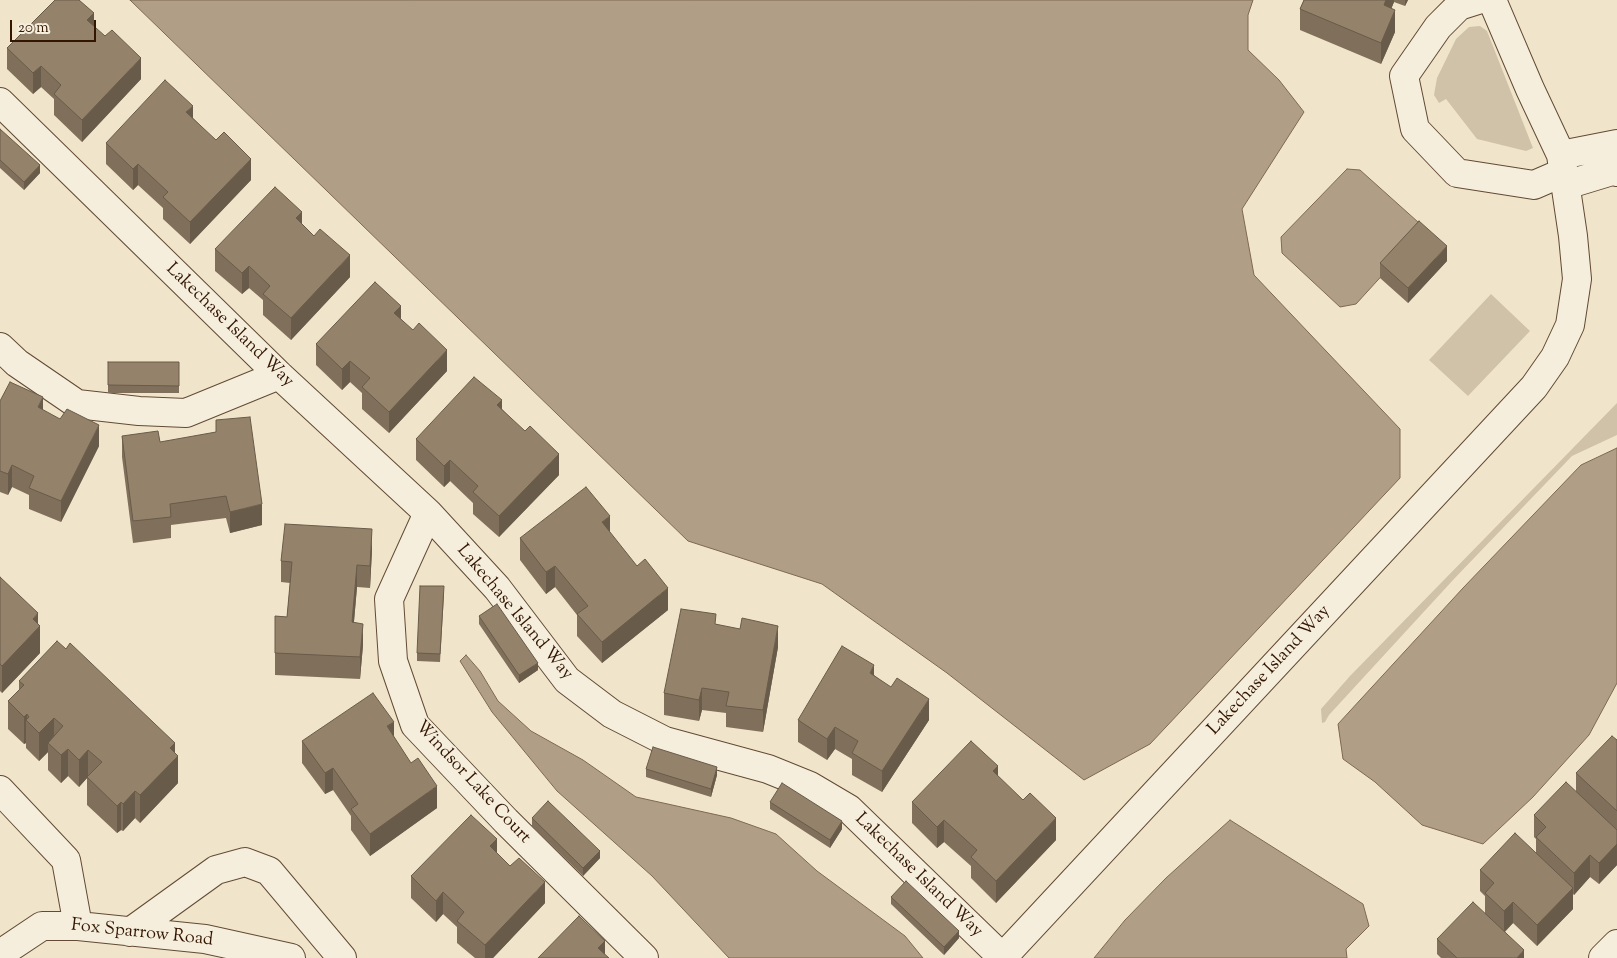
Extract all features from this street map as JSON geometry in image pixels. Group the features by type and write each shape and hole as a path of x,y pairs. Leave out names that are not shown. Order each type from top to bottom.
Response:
{"street":[{"path":"1478,0 1459,6 1438,27 1404,76 1414,129 1457,173 1534,185 1617,144"},
{"name":"Lakechase Island Way","path":"0,102 279,376 428,513 497,588 567,680 612,714 665,741 768,769 810,786 849,809 1003,958 1534,387 1555,357 1570,325 1577,279 1564,171 1492,0"},
{"path":"1564,171 1617,172"},
{"path":"0,347 17,363 77,404 139,411 186,413 279,376"},
{"name":"Windsor Lake Court","path":"428,513 389,600 393,661 415,726 506,822 644,958"},
{"path":"0,790 66,860 78,926"},
{"path":"130,932 216,870 245,862 270,871 342,958"},
{"name":"Fox Sparrow Road","path":"0,954 42,926 78,926 205,939 292,958"},
{"path":"1603,958 1617,944"}],"shaded area":[{"path":"130,0 1253,0 1248,15 1248,50 1279,80 1304,112 1242,209 1254,275 1400,429 1400,478 1150,744 1084,780 947,673 822,584 688,541"},
{"path":"1480,26 1487,31 1533,148 1526,151 1477,139 1446,99 1439,103 1434,95 1437,78 1456,39 1469,27"},
{"path":"1347,169 1360,170 1418,222 1419,235 1356,304 1340,307 1282,253 1281,237"},
{"path":"1491,294 1530,331 1468,396 1429,360"},
{"path":"1617,403 1617,435 1572,456 1454,579 1329,715 1325,722 1322,723 1321,709 1350,676"},
{"path":"1617,448 1617,683 1589,735 1533,797 1483,844 1422,825 1375,782 1343,759 1338,724 1463,588 1581,465"},
{"path":"466,655 480,671 498,701 531,731 583,760 636,797 731,818 776,834 817,871 905,936 923,958 729,958 652,876 557,791 492,712 460,661"},
{"path":"1230,820 1363,904 1369,926 1346,949 1347,958 1094,958 1125,920 1166,878"}],"building":[{"path":"55,0 79,0 94,13 87,20 105,36 112,30 141,58 82,120 54,94 61,85 41,66 33,73 7,48"},
{"path":"1304,0 1386,0 1384,5 1395,10 1381,43 1300,9"},
{"path":"165,80 193,106 186,112 216,140 224,132 251,159 190,222 163,197 168,192 138,164 133,169 106,143"},
{"path":"0,129 40,165 24,182 0,160"},
{"path":"275,187 302,212 296,218 314,236 320,229 350,255 291,318 263,294 270,286 249,266 242,273 215,249"},
{"path":"1419,221 1447,246 1408,288 1380,263"},
{"path":"375,282 401,306 394,313 413,330 419,323 447,350 389,412 362,387 370,378 350,361 342,369 316,344"},
{"path":"108,362 179,362 179,386 108,385"},
{"path":"474,377 502,400 497,405 525,431 530,426 559,454 499,516 473,492 478,486 450,460 444,466 416,439"},
{"path":"10,382 43,397 38,407 60,419 67,409 99,425 61,501 29,488 34,476 12,465 8,474 0,471 0,401"},
{"path":"250,417 262,504 230,512 226,496 170,504 171,517 133,521 122,436 158,431 160,442 216,432 216,420"},
{"path":"586,487 610,516 602,522 637,566 645,559 668,588 602,642 577,614 588,606 555,566 546,572 520,538"},
{"path":"285,524 372,529 370,566 357,565 352,622 363,624 360,657 275,653 275,616 287,617 292,562 281,561"},
{"path":"0,577 38,613 33,619 40,626 2,666 0,664"},
{"path":"420,586 444,586 440,654 417,653"},
{"path":"497,604 538,663 519,675 479,616"},
{"path":"681,609 716,614 715,624 740,629 742,618 778,626 763,710 726,706 729,692 702,688 699,700 664,693"},
{"path":"57,641 66,649 70,643 175,743 170,748 178,756 140,795 135,791 123,804 121,802 117,806 87,777 102,762 88,750 79,760 68,749 61,755 48,743 63,726 54,718 39,733 26,720 29,717 27,714 24,717 8,701 24,685 19,681"},
{"path":"842,646 874,665 870,673 891,687 897,678 929,699 882,771 852,753 858,741 835,727 827,739 798,720"},
{"path":"373,693 394,722 387,726 411,763 418,758 437,786 370,834 351,809 358,804 333,768 325,773 302,741"},
{"path":"1612,736 1617,740 1617,811 1576,773"},
{"path":"971,741 998,766 993,771 1023,800 1030,793 1056,818 996,881 971,857 977,850 944,820 937,827 912,802"},
{"path":"653,747 717,767 711,789 646,769"},
{"path":"1566,782 1617,830 1617,844 1599,863 1590,855 1574,873 1536,837 1546,827 1534,815"},
{"path":"782,783 842,821 830,840 770,802"},
{"path":"548,801 600,851 583,868 532,818"},
{"path":"471,815 497,839 490,846 510,866 519,858 545,882 485,945 457,921 464,912 443,892 436,901 411,876"},
{"path":"1515,833 1573,888 1537,925 1513,902 1504,911 1485,893 1494,883 1480,870"},
{"path":"906,881 959,931 944,947 891,897"},
{"path":"1473,902 1524,950 1517,958 1457,958 1437,939"},
{"path":"579,916 605,941 598,948 609,958 538,958"}]}
